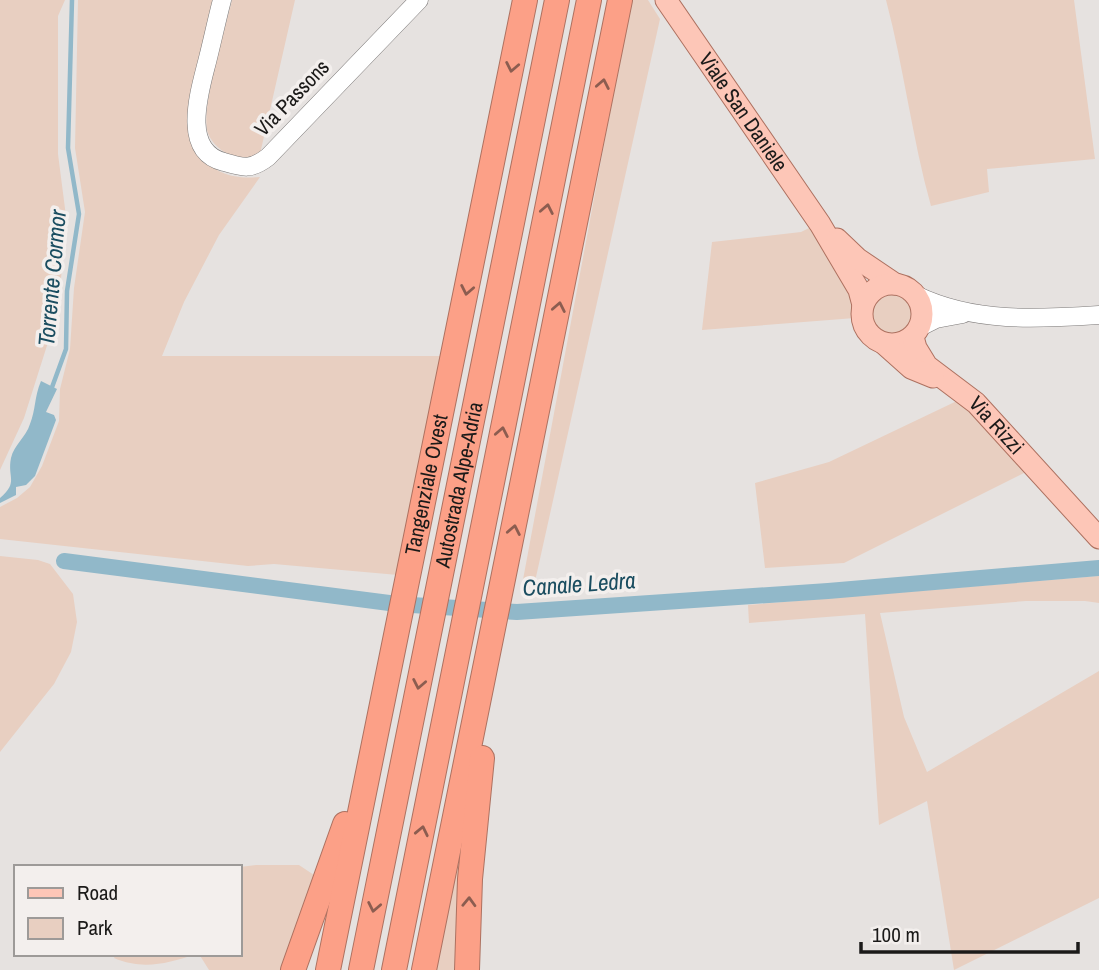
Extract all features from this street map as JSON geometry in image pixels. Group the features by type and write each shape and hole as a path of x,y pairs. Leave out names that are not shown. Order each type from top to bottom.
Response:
{"highway":[{"name":"Tangenziale Ovest","path":"328,970 403,590 525,0"},
{"name":"Autostrada Alpe-Adria","path":"362,970 557,0"},
{"name":"Autostrada Alpe-Adria","path":"394,970 589,0"},
{"path":"424,970 620,0"},
{"path":"467,970 470,879 482,754 500,665 497,618"},
{"path":"293,970 375,738"}],"main road":[{"name":"Viale San Daniele","path":"666,0 820,224 859,290 866,329 874,339 883,343 901,344 917,332"},
{"name":"Viale San Daniele","path":"820,224 858,259 916,295"},
{"path":"863,305 880,286 895,284"},
{"path":"916,295 923,314 917,332"},
{"name":"Via Rizzi","path":"917,332 916,348 927,366 976,403 1096,534"},
{"name":"Via Rizzi","path":"883,343 911,368 952,384"}],"street":[{"name":"Via Passons","path":"222,0 197,102 197,134 202,145 218,161 247,167 256,166 268,156 419,0"},
{"name":"Viale San Daniele","path":"916,295 970,314"},
{"name":"Viale San Daniele","path":"917,332 936,319 970,314 1029,318 1099,315"}],"green space":[{"path":"0,0 65,0 58,16 58,154 67,224 57,314 24,418 0,470"},
{"path":"78,0 216,0 199,155 212,167 227,174 260,177 219,235 184,302 162,356 441,356 398,575 274,564 248,566 0,539 0,507 30,487 42,466 59,421 60,389 70,349 74,288 85,212 75,148"},
{"path":"232,0 295,0 260,154 248,158 224,152 212,141 207,130 211,85"},
{"path":"631,0 648,0 660,19 534,586 522,585"},
{"path":"886,0 1074,0 1095,159 987,169 989,192 931,206"},
{"path":"813,226 849,289 855,318 702,330 712,242 801,232"},
{"path":"892,295 900,296 906,301 911,307 911,323 906,329 900,334 892,335 884,334 878,329 873,323 872,315 873,307 878,301 884,296"},
{"path":"961,399 1028,471 844,563 765,568 755,483 829,462"},
{"path":"0,556 50,564 73,594 77,622 71,652 54,684 0,752"},
{"path":"1099,576 1099,603 1026,601 880,613 904,717 927,772 1099,671 1099,898 954,970 927,801 879,825 865,614 749,623 748,605"},
{"path":"467,809 461,970 435,970"},
{"path":"299,865 317,877 285,970 209,970 200,956 242,956 242,867"},
{"path":"115,956 190,956 145,965 114,958"}],"water":[{"path":"41,381 57,389 46,412 54,415 56,420 35,476 26,485 16,487 16,495 0,503 0,498 11,484 11,458 30,424"}],"waterway":[{"name":"Torrente Cormor","path":"51,390 66,349 67,291 79,214 68,148 72,0"},
{"name":"Canale Ledra","path":"64,561 397,604 517,612 828,591 1099,568"}]}
